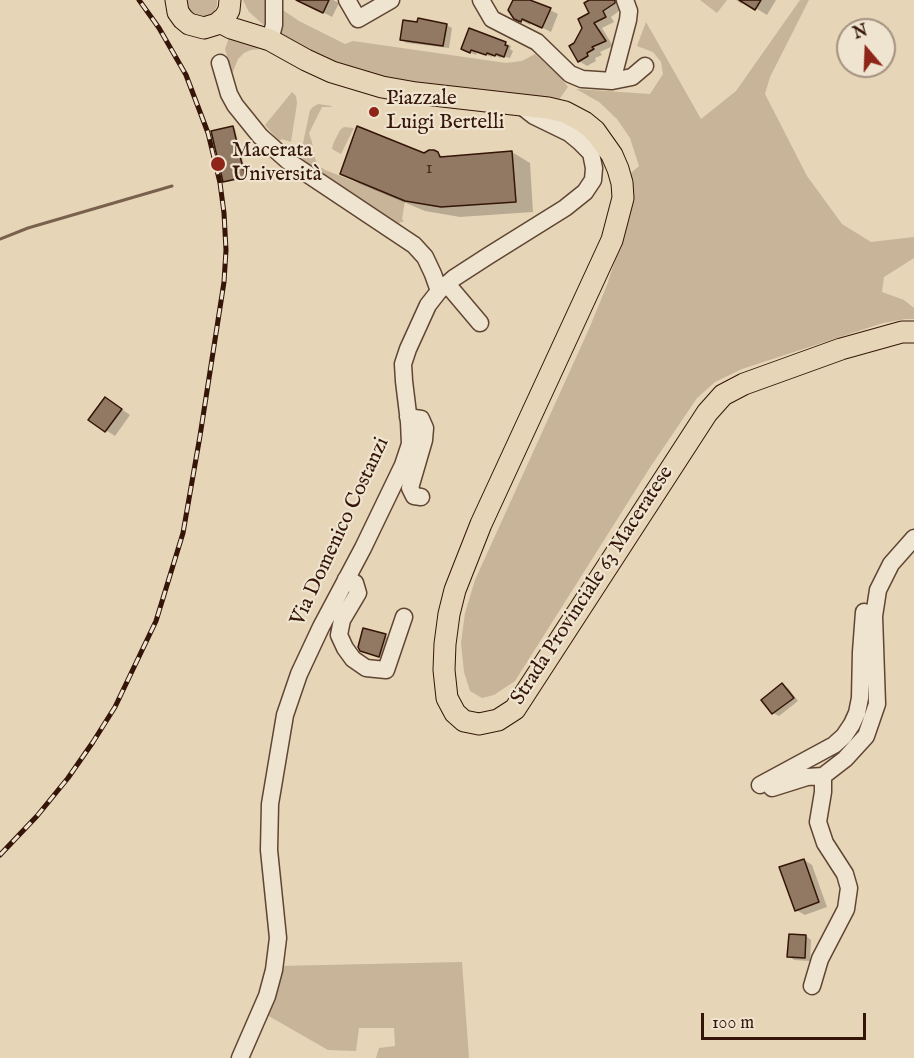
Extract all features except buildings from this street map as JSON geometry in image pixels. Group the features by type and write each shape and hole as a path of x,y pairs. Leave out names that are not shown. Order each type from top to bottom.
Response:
{"main road":[{"path":"176,0 178,12 183,19 189,24 204,28 211,27 225,17 230,1"},
{"path":"230,1 270,40"},
{"path":"220,22 231,28 270,40 332,72 382,87 519,104"},
{"name":"Strada Provinciale 63 Maceratese","path":"519,104 565,112 590,126 605,142 612,155 622,183 623,198 612,240 481,524 455,590 449,614 444,670 447,698 454,713 464,721 479,724 498,720 515,709 707,412 723,395 744,384 841,349 902,332 914,332"}],"street":[{"path":"270,40 274,25 274,0"},
{"path":"347,0 358,19 391,0"},
{"path":"481,0 492,20 537,42 570,74 582,79 612,81 632,77 645,66"},
{"path":"612,81 628,20 629,11 625,0"},
{"path":"220,63 234,105 260,136 288,160 414,245 425,256 443,287 480,323"},
{"name":"Via Domenico Costanzi","path":"240,1058 267,996 274,970 278,939 269,850 270,804 285,716 300,674 321,627 403,465 410,444 403,364 408,348 428,305 443,287 565,208 585,192 593,180 594,168 591,153 569,132 534,116 519,104"},
{"path":"408,417 422,419 425,428 424,440 410,488 414,496 421,497"},
{"path":"878,590 866,600 861,652 860,698 852,724 834,745 760,785 767,789 807,777 823,776 845,759 866,736 877,704 874,616 878,590 891,564 914,538"},
{"path":"346,579 355,583 358,593 342,620 339,635 352,659 366,668 386,670 404,617"},
{"path":"812,986 820,960 846,909 849,888 845,874 825,843 818,822 823,776"}],"shaded area":[{"path":"186,0 217,0 217,6 213,13 199,16 192,13"},
{"path":"243,0 267,0 267,28 249,12"},
{"path":"700,0 727,0 717,13"},
{"path":"800,0 809,0 770,77 765,94 807,176 842,224 871,242 914,237 914,258 884,277 882,292 904,300 914,308 914,319 883,323 742,369 715,382 697,398 649,469 515,681 494,695 482,698 470,691 464,672 461,643 465,613 475,580 607,285 634,194 631,173 639,166 630,138 617,119 599,102 576,89 650,94 663,74 661,62 653,52 637,46 646,22 701,119 736,91"},
{"path":"277,6 299,21 345,44 353,41 506,63 522,61 535,54 568,87 558,101 437,88 344,69 276,34"},
{"path":"229,38 269,50 259,49 244,53 238,59 232,74 225,49"},
{"path":"292,92 296,96 297,103 291,142 282,139 279,141 265,125"},
{"path":"318,104 332,106 322,107 309,133 318,165 325,170 405,201 402,219 404,221 397,224 303,161 302,148 310,110"},
{"path":"344,127 354,128 341,154 332,149 340,130"},
{"path":"462,962 469,1058 376,1058 379,1048 395,1046 394,1028 359,1028 356,1051 328,1050 267,1015 278,966"}],"waterway":[{"path":"0,239 28,228 172,186"}],"railway":[{"path":"0,855 37,816 68,778 115,707 156,621 183,533 200,436 224,282 226,250 220,183 208,133 186,75 159,28 139,0"}],"place":[{"name":"Piazzale Luigi Bertelli","path":"374,112"},
{"name":"Macerata Università","path":"218,164"}]}
